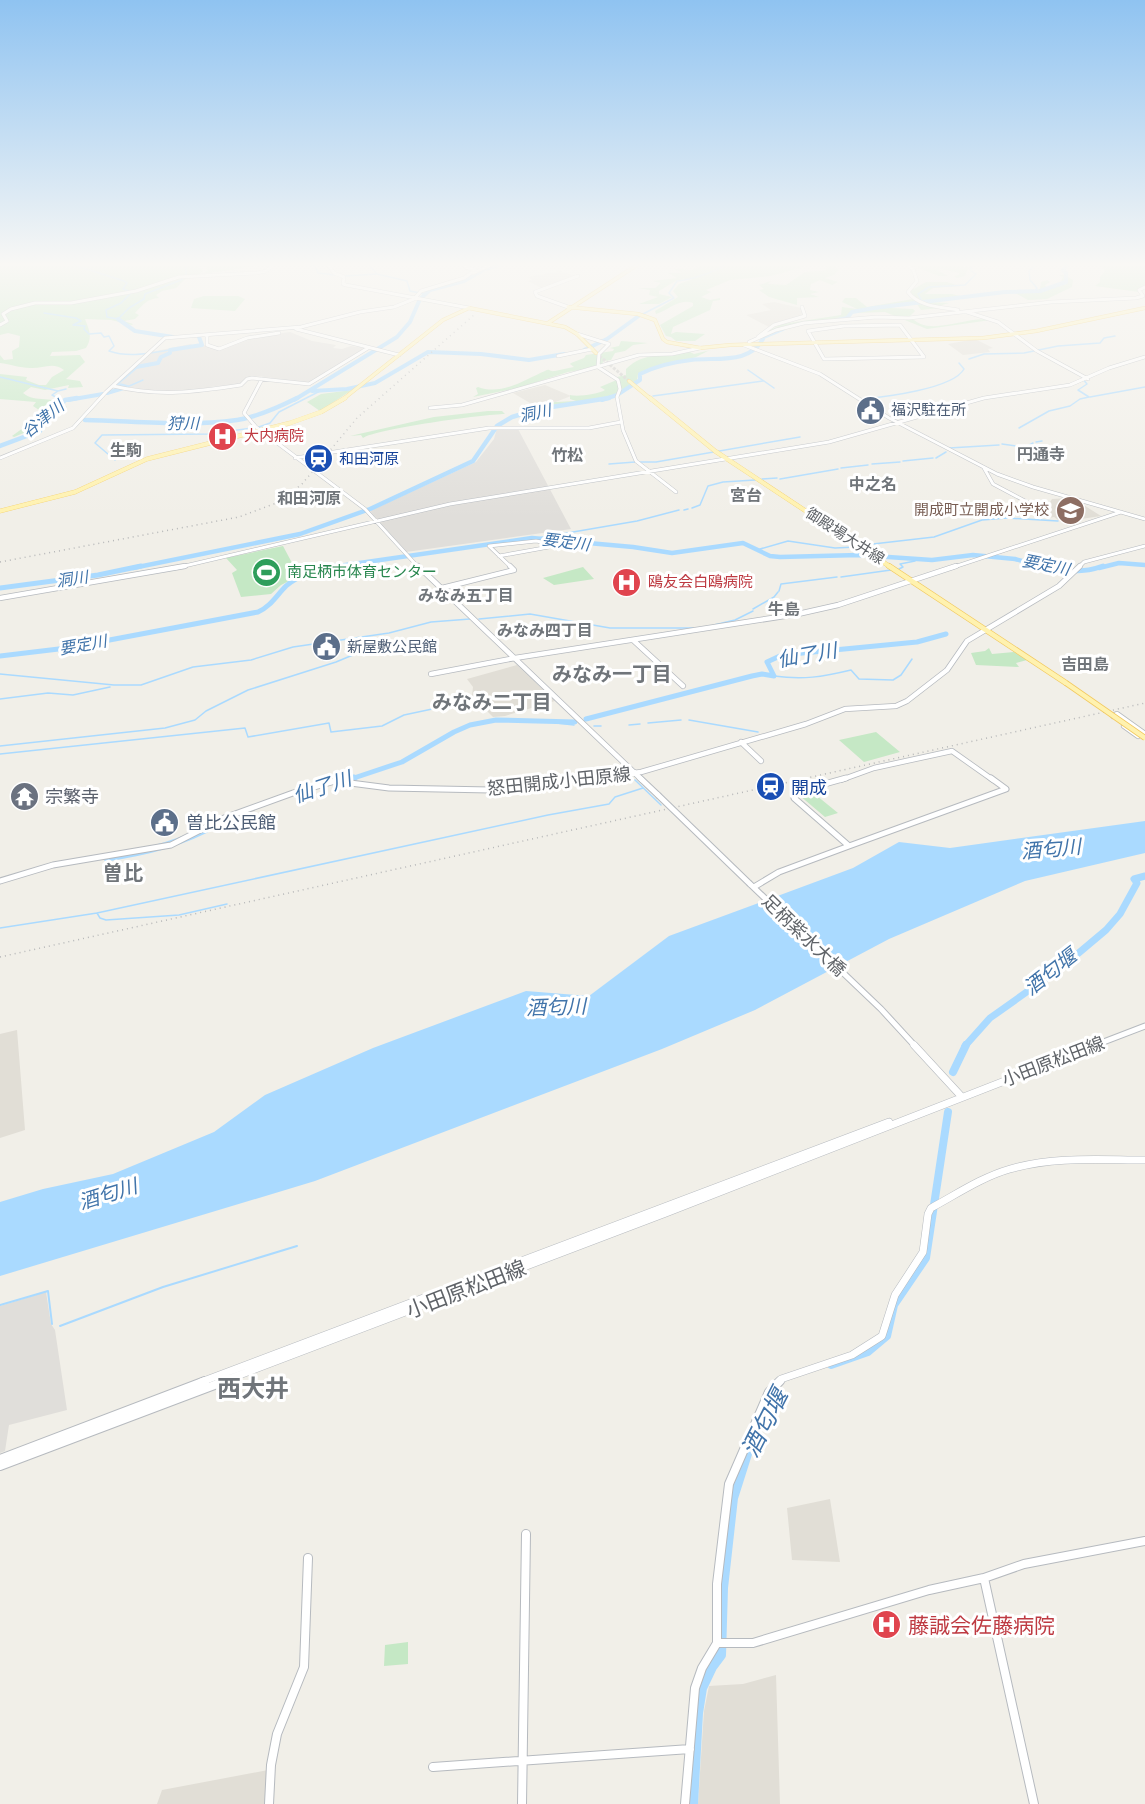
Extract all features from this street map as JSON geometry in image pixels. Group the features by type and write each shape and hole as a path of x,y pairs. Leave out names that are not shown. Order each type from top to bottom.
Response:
{"main road":[{"path":"0,511 75,492 147,459 321,412 361,386 406,349"},
{"path":"592,349 596,353"},
{"name":"御殿場大井線","path":"629,381 727,459 1145,736"}],"street":[{"path":"0,459 56,437 78,424 113,386 153,349"},
{"path":"113,386 143,393 189,393 241,386 249,378 310,384 367,349"},
{"path":"374,349 399,355"},
{"path":"558,356 586,349"},
{"path":"598,367 599,354 605,349"},
{"path":"430,408 462,405 639,355 672,354 694,349"},
{"path":"758,349 820,374 897,422 984,468 1021,483 1145,519"},
{"path":"819,349 824,358 924,357 918,349"},
{"path":"1035,349 1088,379"},
{"path":"0,598 148,574 286,544 450,504 829,442 984,398 1055,388 1088,379 1109,368 1145,357"},
{"path":"598,367 617,379 620,387 618,395 621,422 636,462 676,492"},
{"path":"262,379 244,414 295,458 366,510 406,555 754,887 779,872 1006,789 1005,786 952,750 867,770 829,784 796,792 794,798 849,846"},
{"path":"295,458 438,434 493,428 589,428 621,422"},
{"path":"984,468 993,484 1029,503"},
{"path":"431,674 515,658 816,610 914,581 1120,512"},
{"path":"442,588 514,570 499,556 489,546 536,541 553,544 550,547 499,556"},
{"path":"986,630 1059,586 1084,562 1145,546"},
{"name":"怒田開成小田原線","path":"0,881 53,865 171,845 225,818 293,793 340,780 388,788 490,790 634,773 670,765 815,721 845,709 882,708 902,704 947,670 967,641 986,630"},
{"path":"633,640 683,686"},
{"path":"1138,736 1110,716 1117,714 1145,736"},
{"path":"741,742 761,761"},
{"name":"足柄紫水大橋","path":"754,887 897,1026 961,1096"},
{"name":"小田原松田線","path":"0,1466 645,1221 1145,1026"},
{"name":"小田原松田線","path":"0,1459 662,1206 877,1126 930,1109"},
{"path":"685,1804 695,1688 702,1668 721,1644 717,1584 729,1484 769,1392 781,1379 861,1352 882,1335 895,1295 923,1252 928,1214 931,1208 999,1173 1020,1167 1059,1162 1145,1160"},
{"path":"522,1804 526,1534"},
{"path":"721,1644 753,1643 929,1590 984,1578 1039,1560 1145,1541"},
{"path":"269,1804 271,1765 276,1734 301,1678 305,1661 308,1558"},
{"path":"984,1578 1034,1804"},
{"path":"433,1767 690,1749"}],"shaded area":[{"path":"165,349 363,349 308,383 257,376 246,378 240,385 215,386 191,392 145,392 125,388 128,386 118,384 151,352"},
{"path":"955,349 988,349 990,352 963,355"},
{"path":"545,385 571,396 553,403 528,405 530,403 513,393"},
{"path":"497,428 518,429 571,529 406,552 370,511 476,462 494,439"},
{"name":"開成町立開成小学校","path":"1068,498 1084,502 1082,504 1101,516 1061,522 1044,514 1049,512 1045,510 1052,499"},
{"path":"517,665 555,701 505,716 493,717 472,696 473,687 467,679"},
{"path":"17,1030 25,1130 0,1138 0,1034"},
{"path":"46,1292 51,1324 55,1330 67,1410 9,1425 5,1451 0,1453 0,1306"},
{"path":"830,1499 840,1562 792,1560 787,1508"},
{"path":"776,1675 780,1804 698,1804 704,1711 709,1686 743,1684"},
{"path":"268,1770 266,1804 157,1804 162,1790"}],"green space":[{"path":"82,349 52,352 50,356 80,355 85,362 66,379 80,381 83,387 68,388 69,385 45,390 31,387 23,393 33,398 56,401 67,407 38,427 14,437 12,436 42,412 33,406 36,402 0,399 0,374 27,377 26,380 46,385 52,377 64,370 56,366 26,368 0,363 0,355 4,360 13,359 12,351"},
{"path":"627,349 615,353 611,360 604,361 599,367 568,372 518,388 473,397 478,394 476,388 478,387 505,388 547,370 555,371 574,367 570,364 586,355"},
{"path":"711,350 693,358 645,370 638,374 637,381 610,397 546,407 534,405 536,403 576,401 570,399 570,395 593,394 605,390 600,387 619,379 617,377 626,375 626,369 640,359 656,355 690,352 694,354"},
{"path":"352,390 320,411 307,402 321,394"},
{"path":"502,411 505,414 408,426 363,438 361,435 350,436 434,417"},
{"name":"南足柄市体育センター","path":"283,546 299,576 281,585 271,594 241,597 232,573 237,570 226,558"},
{"path":"583,567 594,579 554,585 543,578"},
{"path":"989,648 992,654 1014,652 1027,660 1016,663 1019,667 976,665 971,653 985,651"},
{"path":"876,732 900,752 864,762 839,740"},
{"path":"811,791 838,813 825,817 799,795"},
{"path":"408,1642 408,1664 384,1666 385,1645"}],"water":[{"name":"酒匂川","path":"1145,821 1145,853 1025,881 889,939 755,1010 662,1049 315,1181 0,1276 0,1202 43,1189 113,1174 214,1132 265,1095 373,1048 526,991 589,996 669,936 853,868 899,842 950,848"}],"waterway":[{"path":"111,349 109,351 132,355 170,350"},
{"name":"谷津川","path":"107,393 127,387 116,384 136,367 158,363 161,357 175,349"},
{"name":"狩川","path":"294,400 377,349"},
{"name":"洞川","path":"607,398 617,395 640,380 640,374 652,369 684,361 732,358 742,356 754,349"},
{"path":"969,359 984,354 1024,353 1043,349"},
{"path":"312,391 347,389 375,383 428,352 481,354 529,360 564,354"},
{"path":"862,399 917,391 947,382 964,369 959,363"},
{"path":"748,370 774,388"},
{"path":"0,377 58,391"},
{"path":"1019,428 1049,411 1070,406 1080,399 1089,397 1078,390 1087,384 1082,378"},
{"path":"127,387 143,380"},
{"path":"653,396 763,381"},
{"path":"1090,397 1145,387"},
{"path":"58,391 66,389"},
{"path":"58,391 52,395 63,401"},
{"path":"115,460 95,443 102,435 208,434 259,427 270,423 279,412 320,391"},
{"name":"谷津川","path":"68,400 103,394"},
{"name":"谷津川","path":"26,434 55,412 65,400 77,398"},
{"name":"狩川","path":"85,420 218,422 252,417 297,398"},
{"name":"洞川","path":"133,568 300,534 370,509 473,461 497,426 512,417 539,409 607,398"},
{"name":"洞川","path":"602,400 607,398"},
{"name":"狩川","path":"0,446 40,431"},
{"path":"639,462 656,462 800,437"},
{"path":"1036,442 1042,441"},
{"path":"1026,447 1033,443"},
{"path":"1002,444 1023,447"},
{"path":"949,448 999,445"},
{"path":"936,458 946,452"},
{"path":"903,461 933,458"},
{"path":"609,464 635,462"},
{"path":"872,464 900,462"},
{"path":"841,468 868,465"},
{"path":"780,479 838,469"},
{"path":"762,479 777,478"},
{"path":"692,508 700,505 708,486 723,482 755,480"},
{"path":"684,510 688,509"},
{"path":"538,538 637,521 679,510"},
{"path":"873,544 934,537 982,520 1007,518 1058,521"},
{"name":"要定川","path":"332,567 532,538 633,547 672,553 743,543 770,556 780,557 859,555 932,560 973,555 1015,559 1047,568"},
{"path":"760,549 788,541 835,548 856,547"},
{"path":"899,569 903,567 900,564 915,561"},
{"name":"要定川","path":"1099,568 1119,563 1145,565"},
{"name":"洞川","path":"0,588 98,575 141,566"},
{"name":"要定川","path":"1042,566 1073,571 1103,566"},
{"name":"要定川","path":"0,656 67,648 258,612 296,579 332,567"},
{"name":"要定川","path":"325,568 332,567"},
{"path":"841,577 891,570"},
{"path":"779,591 781,584 837,577"},
{"path":"753,609 774,597 778,592"},
{"path":"714,625 735,620 753,611"},
{"path":"479,619 530,614 610,628 693,628"},
{"path":"0,674 114,685 141,685 193,667 251,660 293,647 389,633 431,622 470,619"},
{"name":"仙了川","path":"586,719 752,676 762,674 774,676 767,662 782,655 917,642 946,634"},
{"path":"0,746 165,728 195,720 206,711 248,690 336,662 372,647 367,637"},
{"path":"774,676 812,677 851,670 859,679 893,680 901,675 912,659"},
{"path":"0,699 48,693 73,695 110,687"},
{"path":"0,754 245,728 248,737 329,723 331,732 382,726 404,715 451,705"},
{"name":"仙了川","path":"354,778 402,762 470,725 496,720 575,722"},
{"path":"648,723 681,720"},
{"path":"689,720 758,732"},
{"name":"仙了川","path":"556,723 574,725"},
{"path":"629,725 640,724"},
{"path":"594,726 601,726"},
{"name":"仙了川","path":"339,782 354,778"},
{"name":"仙了川","path":"348,780 354,778"},
{"path":"635,780 661,805"},
{"path":"97,913 548,815 609,804 615,797 643,788"},
{"name":"仙了川","path":"107,858 164,846 218,823"},
{"name":"酒匂堰","path":"965,1046 990,1018 1062,967 1106,930 1120,914 1137,883 1134,879 1145,876"},
{"path":"97,913 100,918 106,920 179,915 227,904"},
{"path":"0,928 97,913"},
{"name":"酒匂堰","path":"953,1072 966,1045"},
{"name":"酒匂堰","path":"831,1365 868,1352 887,1336 894,1305 926,1258 948,1112"},
{"path":"60,1326 163,1287 297,1246"},
{"path":"0,1305 48,1291 52,1324"},
{"name":"酒匂堰","path":"693,1804 698,1713 702,1688 712,1667 721,1655 723,1588 733,1498 753,1435"}],"tunnel":[{"path":"596,353 629,381"}],"railway":[{"path":"0,562 239,517 279,502 302,484 357,418 435,349"},
{"path":"0,957 1145,703"}],"place":[{"name":"福沢駐在所","path":"870,410"},
{"name":"大内病院","path":"223,436"},
{"name":"和田河原","path":"318,459"},
{"name":"開成町立開成小学校","path":"1070,510"},
{"name":"南足柄市体育センター","path":"266,572"},
{"name":"鴎友会白鴎病院","path":"627,582"},
{"name":"新屋敷公民館","path":"326,647"},
{"name":"開成","path":"770,787"},
{"name":"宗繁寺","path":"24,796"},
{"name":"曽比公民館","path":"165,822"},
{"name":"藤誠会佐藤病院","path":"887,1625"}],"district":[{"name":"生駒","path":"126,450"},
{"name":"円通寺","path":"1041,454"},
{"name":"竹松","path":"567,455"},
{"name":"中之名","path":"873,484"},
{"name":"宮台","path":"746,495"},
{"name":"和田河原","path":"309,498"},
{"name":"みなみ五丁目","path":"466,595"},
{"name":"牛島","path":"784,609"},
{"name":"みなみ四丁目","path":"545,630"},
{"name":"吉田島","path":"1085,664"},
{"name":"みなみ一丁目","path":"612,674"},
{"name":"みなみ二丁目","path":"492,702"},
{"name":"曽比","path":"123,873"},
{"name":"西大井","path":"253,1389"}]}
